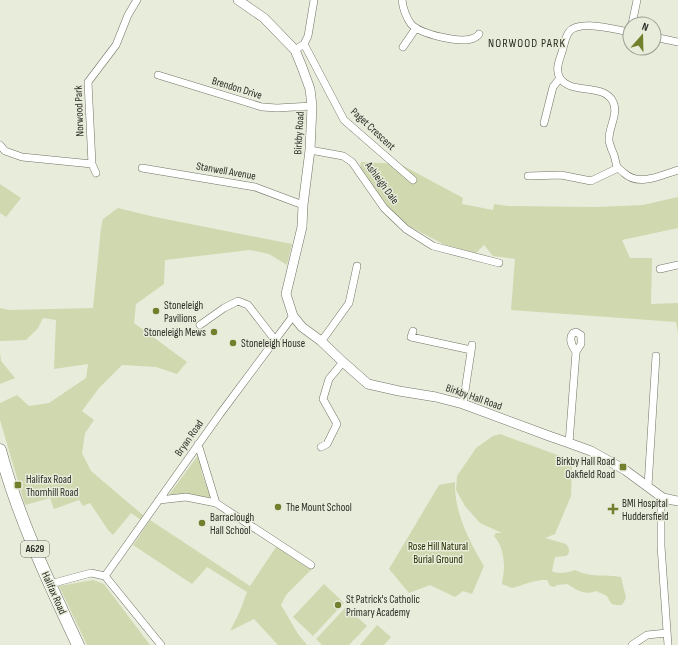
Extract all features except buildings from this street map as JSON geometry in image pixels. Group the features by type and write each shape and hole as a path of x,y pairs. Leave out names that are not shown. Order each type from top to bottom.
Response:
{"highway":[{"name":"Halifax Road","path":"1,454 25,525 78,645"}],"street":[{"name":"Norwood Park","path":"96,173 92,164 88,82 116,45 128,15 137,0"},
{"name":"Birkby Road","path":"238,0 264,18 294,50 307,82 312,106 310,150 303,205 302,227 286,294"},
{"path":"294,50 304,44 308,36 314,0"},
{"path":"402,0 410,23 416,28 439,37 454,39 473,39 479,34"},
{"path":"634,16 637,0"},
{"path":"622,31 584,25 568,32 558,67 560,78 566,84 600,92 611,98 615,105 615,111 609,140 618,168 626,175 639,180 650,179 678,170"},
{"path":"403,47 416,28"},
{"path":"662,39 678,42"},
{"name":"Paget Crescent","path":"304,44 344,120 413,180"},
{"name":"Brendon Drive","path":"158,75 262,107 277,108 312,106"},
{"path":"544,123 553,87 560,78"},
{"path":"0,145 5,151 22,157 92,164"},
{"name":"Ashleigh Dale","path":"310,150 343,156 352,162 384,208 406,229 433,246 499,263"},
{"name":"Stanwell Avenue","path":"142,168 255,187 303,205"},
{"path":"528,176 560,175 591,181 618,168"},
{"path":"660,269 678,265"},
{"path":"321,341 349,303 357,266"},
{"name":"Birkby Hall Road","path":"286,294 293,316 302,327 321,341 368,384 436,397 463,404 591,451 625,470 664,498 678,501"},
{"path":"200,325 224,308 238,301 248,305 275,340"},
{"name":"Bryan Road","path":"105,576 198,444 293,316"},
{"path":"411,337 472,348 463,404"},
{"path":"569,443 576,352"},
{"path":"648,486 656,356"},
{"path":"326,447 337,424 323,399 329,379 343,362"},
{"path":"198,444 216,503"},
{"path":"159,500 186,497 216,503 311,565"},
{"path":"664,498 661,505 661,546 668,645"},
{"path":"50,584 91,573 105,576 161,645"},
{"path":"632,645 647,635 667,632"}],"green space":[{"path":"361,162 400,164 463,198 462,204 493,210 494,204 508,206 596,207 643,205 678,197 678,228 622,240 630,258 652,258 651,304 678,303 678,333 676,322 511,310 515,259 493,256 484,245 476,253 445,245 407,225 385,205 360,170"},
{"path":"0,184 21,198 6,217 0,213"},
{"path":"118,208 155,217 292,244 287,265 269,254 250,250 165,260 164,284 136,304 134,323 187,362 177,374 156,367 122,365 99,388 82,411 94,420 85,433 82,453 91,471 144,516 141,520 131,513 113,535 90,503 83,506 79,500 54,509 50,498 25,505 0,420 0,403 17,395 29,406 49,403 86,378 88,364 54,369 56,320 43,318 38,328 26,340 0,341 0,308 9,310 93,308 103,219"},
{"path":"0,353 1,361 15,378 0,384"},
{"path":"500,434 563,457 572,465 571,496 555,534 545,538 566,544 569,548 569,552 566,556 555,557 552,571 560,573 575,570 592,575 621,577 626,598 622,605 612,604 607,596 596,591 588,593 577,590 567,584 557,585 554,587 550,586 547,580 534,581 512,588 502,584 504,568 503,555 501,547 494,536 496,533 502,533 480,523 465,506 456,490 457,476 476,448 493,436"},
{"path":"199,454 202,474 211,498 186,494 169,495"},
{"name":"Rose Hill Natural Burial Ground","path":"455,482 455,493 460,515 473,547 484,566 472,594 463,591 455,597 430,585 409,593 389,569 439,485"},
{"path":"150,520 250,586 276,547 312,569 286,595 281,605 298,634 307,645 278,645 254,619 230,631 247,592 207,567 192,584 133,545"},
{"path":"93,580 104,584 150,645 87,645 59,586"},
{"path":"324,584 344,603 313,636 293,617"},
{"path":"346,607 367,626 349,645 322,645 316,639"},
{"path":"377,625 391,637 384,645 360,645"}],"place":[{"name":"Stoneleigh Pavilions","path":"156,311"},
{"name":"Stoneleigh Mews","path":"214,332"},
{"name":"Stoneleigh House","path":"233,343"},
{"name":"Birkby Hall Road Oakfield Road","path":"623,467"},
{"name":"Halifax Road Thornhill Road","path":"18,485"},
{"name":"The Mount School","path":"278,507"},
{"name":"BMI Hospital Huddersfield","path":"613,509"},
{"name":"Barraclough Hall School","path":"202,523"},
{"name":"St Patrick's Catholic Primary Academy","path":"338,605"}],"district":[{"name":"NORWOOD PARK","path":"527,43"}]}
